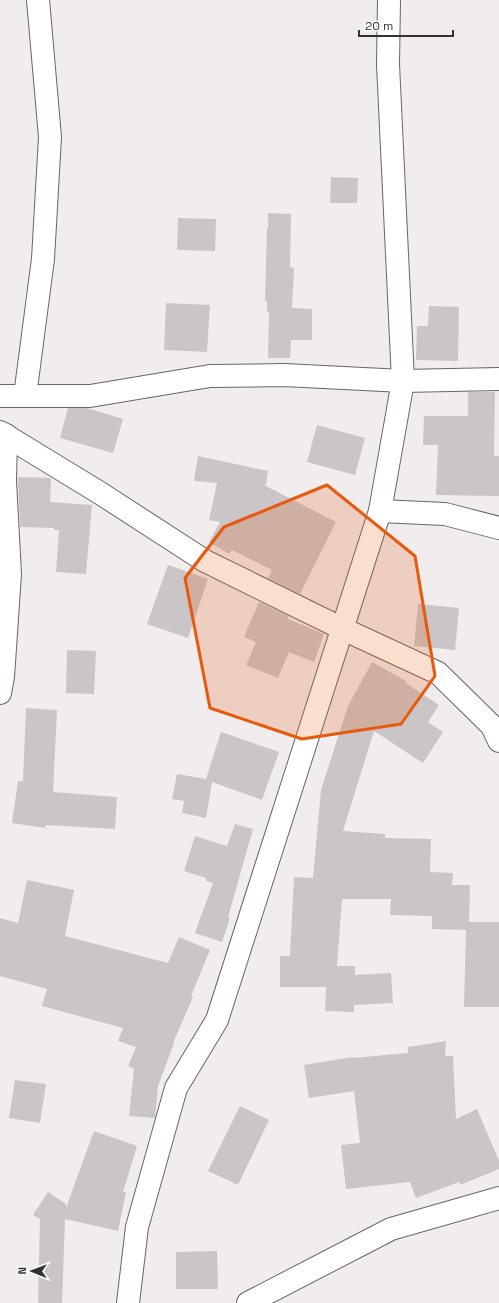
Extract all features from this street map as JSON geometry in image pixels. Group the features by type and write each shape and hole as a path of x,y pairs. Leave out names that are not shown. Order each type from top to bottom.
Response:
{"street":[{"path":"25,396 44,259 50,137 38,0"},
{"path":"128,1303 137,1226 176,1088 217,1020 380,511 403,381 388,64 389,0"},
{"path":"0,396 90,396 210,376 284,375 403,381 499,379"},
{"path":"3,433 100,493 205,561 343,629 438,673 492,726 499,741"},
{"path":"0,693 3,677 10,574 3,433"},
{"path":"380,511 445,514 499,528"},
{"path":"248,1303 391,1228 499,1198"}],"highlighted area":[{"path":"327,485 415,556 435,676 401,724 302,739 210,708 185,578 224,527"}],"building":[{"path":"331,177 358,178 357,203 330,203"},
{"path":"268,213 291,214 290,267 294,268 292,308 312,309 312,340 291,340 290,358 268,358 269,312 267,312 267,301 265,301"},
{"path":"178,218 216,219 215,251 177,250"},
{"path":"166,303 210,305 207,352 164,350"},
{"path":"429,306 459,307 458,361 416,360 417,326 428,326"},
{"path":"468,392 495,392 494,456 499,456 499,496 436,495 438,445 423,445 424,416 468,416"},
{"path":"68,408 87,408 123,419 113,453 60,438"},
{"path":"317,425 365,438 355,475 307,462"},
{"path":"198,456 268,471 266,485 264,485 336,522 300,594 268,578 272,570 232,550 229,554 209,542 220,522 209,520 217,483 194,481"},
{"path":"18,477 51,478 50,502 92,505 86,574 56,572 59,530 54,530 54,528 20,527"},
{"path":"168,565 208,579 188,638 147,624"},
{"path":"259,602 289,616 288,619 324,634 314,662 289,652 278,678 246,665 256,642 244,637"},
{"path":"418,604 459,608 455,650 414,646"},
{"path":"67,650 96,651 94,694 66,693"},
{"path":"372,662 406,681 406,683 439,705 428,722 443,732 423,763 374,731 343,831 385,834 385,838 431,839 430,872 453,873 452,885 470,885 469,922 499,922 499,1007 464,1007 466,930 432,929 432,916 390,915 391,899 342,899 337,966 355,966 355,975 391,973 393,1003 354,1005 354,1012 325,1011 326,987 280,987 280,956 290,956 294,877 313,878 321,790 348,706"},
{"path":"26,708 57,710 53,792 117,797 115,829 46,825 45,828 12,823 18,781 23,781"},
{"path":"221,732 279,752 262,800 212,782 206,818 182,813 184,801 172,799 177,774 206,779"},
{"path":"235,824 253,829 228,917 230,918 222,942 195,933 213,883 206,881 206,878 184,871 195,836 227,846"},
{"path":"27,880 74,890 65,936 168,963 179,937 210,950 191,996 193,997 173,1043 158,1086 155,1118 129,1116 134,1069 128,1066 136,1047 118,1041 123,1028 42,1006 47,989 0,976 0,918 18,923"},
{"path":"446,1041 445,1056 453,1056 456,1119 477,1109 499,1161 499,1169 460,1185 459,1182 416,1198 410,1182 346,1189 341,1145 360,1143 354,1091 309,1098 304,1065 353,1057 408,1053 408,1047"},
{"path":"15,1080 46,1084 40,1123 9,1118"},
{"path":"240,1106 269,1120 238,1185 208,1171"},
{"path":"94,1131 137,1146 123,1192 126,1192 118,1231 65,1219 62,1303 38,1303 40,1219 33,1215 48,1192 66,1204 66,1208"},
{"path":"217,1251 218,1289 176,1289 176,1252"}]}
